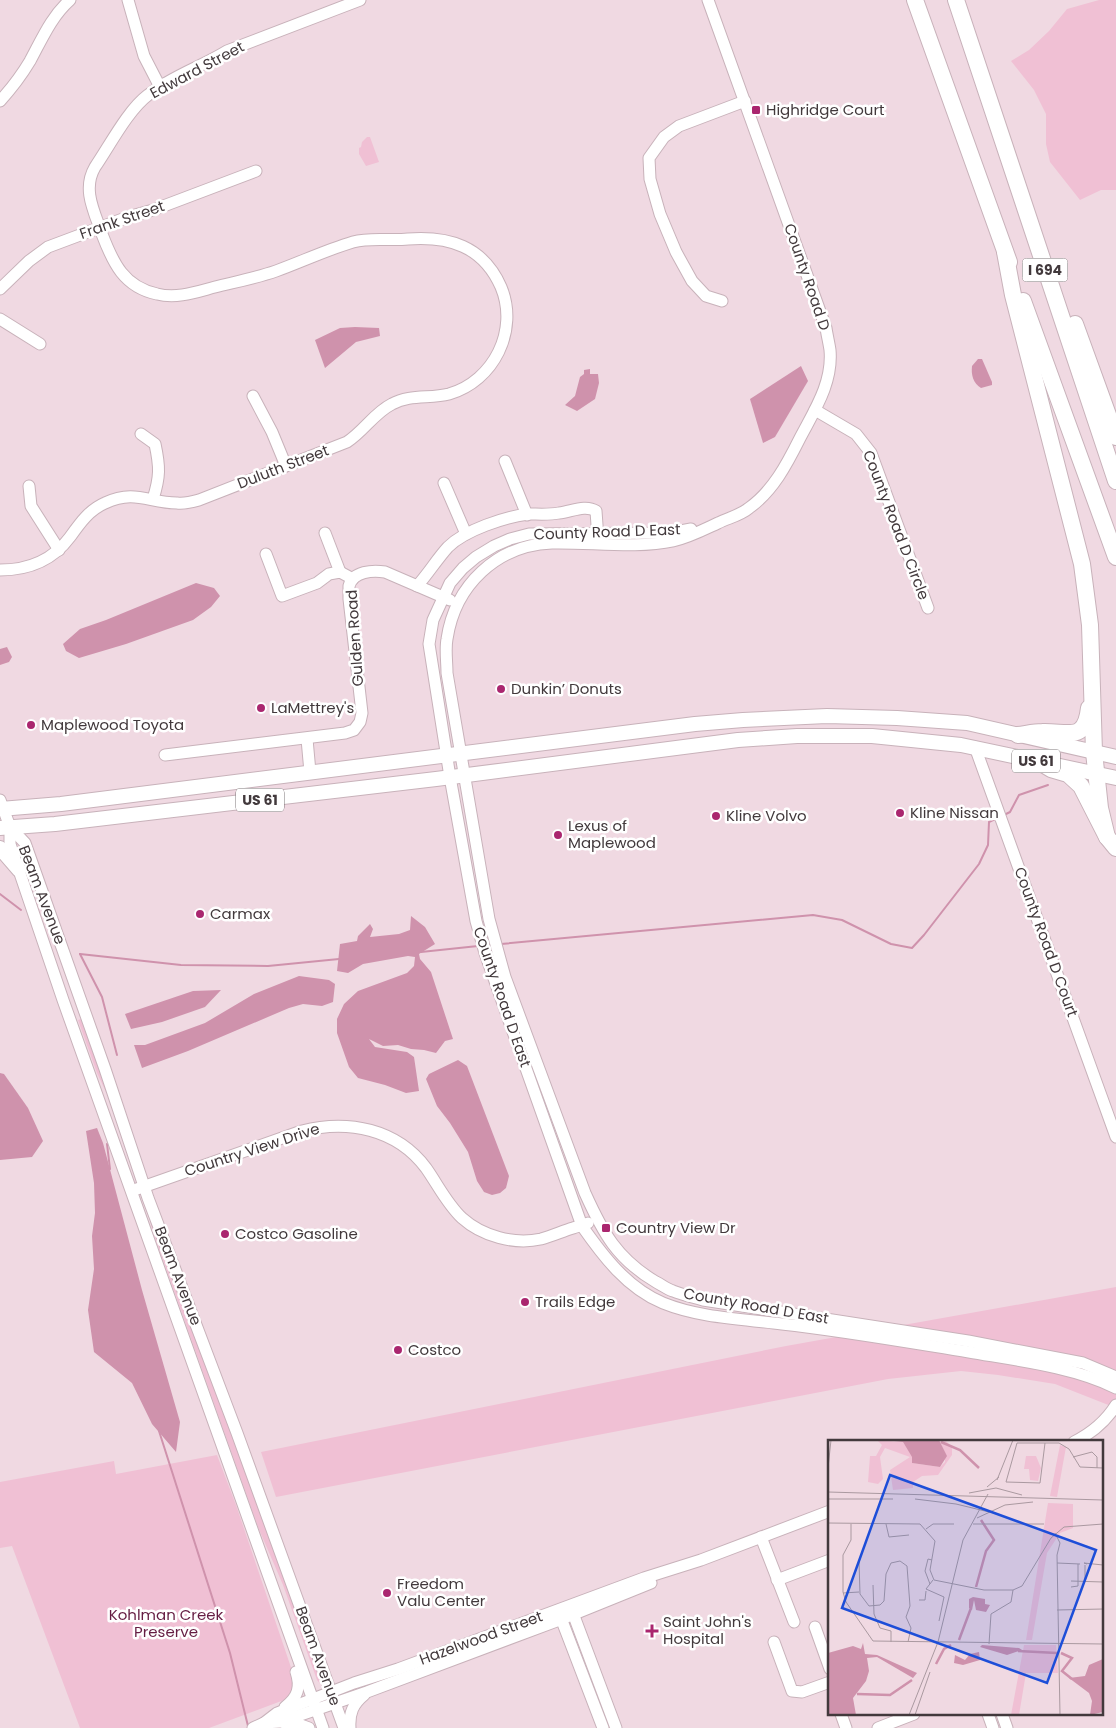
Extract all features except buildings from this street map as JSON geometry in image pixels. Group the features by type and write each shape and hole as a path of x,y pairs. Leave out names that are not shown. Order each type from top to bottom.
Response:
{"highway":[{"name":"I 694","path":"915,0 1116,557"},
{"name":"I 694","path":"956,0 1116,481"},
{"path":"976,59 1064,291 1116,438"},
{"path":"1005,252 1012,295 1082,564 1090,625 1094,752 1100,808 1111,842"},
{"path":"1018,735 1042,732 1069,734 1080,731 1085,726 1088,717 1092,673"},
{"path":"1036,760 1051,769 1068,774 1081,786 1111,842"}],"main road":[{"name":"US 61","path":"1,806 61,804 695,724 797,717 880,717 967,723 1116,757"},
{"name":"US 61","path":"5,827 55,824 450,777 738,740 790,736 872,736 916,739 975,747 1116,778"},
{"path":"0,848 19,870"}],"street":[{"path":"0,101 21,76 48,26 70,0"},
{"path":"128,0 144,56 160,87"},
{"name":"Edward Street","path":"360,0 235,48 148,95 133,110 95,167 90,177 89,194 112,258 122,273 138,287 148,292 167,296 188,294 274,272 354,242 369,239 416,238"},
{"name":"County Road D","path":"708,0 826,328 830,351 829,372 823,394 788,463 772,487 749,509 717,523"},
{"path":"722,301 706,296 692,281 676,252 660,214 650,179 649,158 664,137 679,126 744,101"},
{"name":"Frank Street","path":"0,289 29,261 48,247 256,171"},
{"name":"Duluth Street","path":"0,570 34,565 46,559 59,550 87,515 105,503 136,496 167,503 188,503 347,442 357,435 375,416 393,403 405,399 450,393 462,389 480,377 494,361 504,340 507,316 502,290 489,267 463,246 440,239 416,238"},
{"path":"0,319 40,344"},
{"path":"253,396 272,432 286,466"},
{"name":"County Road D Circle","path":"815,410 856,434 871,453 928,608"},
{"path":"141,434 155,444 159,460 159,478 153,499"},
{"path":"504,461 527,514"},
{"path":"444,483 466,534"},
{"path":"29,486 31,506 59,550"},
{"path":"418,586 449,546 466,534 497,521 527,514 558,514 585,508 592,509 596,511 598,538"},
{"name":"County Road D East","path":"717,523 695,535 652,544 598,538 529,534 510,539 494,546 465,566 450,582 433,620 428,644 476,921 485,953 582,1226 599,1250 621,1274 637,1288 663,1303 699,1313 841,1331 1018,1360 1064,1370 1116,1388"},
{"path":"325,533 340,572"},
{"name":"County Road D East","path":"598,538 520,548 497,559 481,571 464,590 453,612 446,640 447,673 486,904 497,951 523,1028 582,1184 596,1218 612,1245 630,1265 671,1290 703,1300 968,1341 1083,1363 1116,1376"},
{"path":"266,554 282,596 317,583 330,574 340,572 353,579"},
{"name":"Gulden Road","path":"165,755 307,739 354,730 360,722 362,714 349,586 353,579 364,572 374,570 385,572 457,603"},
{"path":"307,739 310,772"},
{"name":"County Road D Court","path":"975,747 1116,1137"},
{"name":"Beam Avenue","path":"1,806 10,844 63,1000 323,1728"},
{"name":"Beam Avenue","path":"5,827 25,843 105,1069 144,1187 237,1433 344,1728"},
{"name":"Country View Drive","path":"131,1191 302,1131 319,1127 354,1126 371,1129 389,1137 409,1150 425,1167 463,1218 480,1230 501,1238 520,1241 539,1239 582,1226 596,1218"},
{"path":"1077,1440 1097,1428 1116,1405"},
{"name":"Hazelwood Street","path":"253,1728 398,1669 664,1578 701,1560 828,1512"},
{"path":"761,1537 794,1622"},
{"path":"778,1580 828,1561"},
{"path":"279,1605 281,1628 300,1681 299,1691 293,1702 279,1718 310,1728"},
{"path":"571,1610 616,1728"},
{"path":"560,1614 603,1728"},
{"name":"Hazelwood Street","path":"333,1697 367,1692 560,1614"},
{"path":"815,1627 828,1663"},
{"path":"774,1642 792,1691 802,1692 828,1683"},
{"path":"350,1728 351,1710 367,1692"},
{"path":"842,1716 846,1728"},
{"path":"878,1728 909,1716"},
{"path":"989,1716 993,1728"},
{"path":"1003,1716 1007,1728"}],"green space":[{"path":"1099,0 1116,0 1116,190 1101,190 1080,200 1050,162 1046,144 1046,114 1034,90 1011,61 1029,50 1049,31 1067,9"},
{"path":"367,137 370,137 379,162 366,166 359,154 359,148"},
{"path":"81,1019 106,1092 97,1073 78,1020"},
{"path":"150,1211 211,1381 229,1422 322,1680 322,1686 317,1680 283,1585 258,1527 152,1229 148,1212"},
{"path":"1116,1287 1116,1408 1055,1384 961,1371 888,1379 276,1497 261,1452 786,1346"},
{"name":"Kohlman Creek Preserve","path":"217,1455 236,1505 300,1694 209,1728 80,1728 12,1546 0,1548 0,1482 114,1461 116,1474"}],"shaded area":[{"path":"340,328 379,328 380,336 356,342 325,368 315,340"},
{"path":"978,359 982,359 992,385 981,388 974,381 972,366"},
{"path":"801,366 808,381 775,437 763,443 750,399"},
{"path":"590,369 590,374 598,374 599,383 595,399 577,411 565,405 575,396 584,370"},
{"path":"196,583 214,588 220,596 211,607 193,620 126,644 79,658 66,651 63,644 80,629"},
{"path":"7,647 12,657 9,662 0,665 0,649"},
{"path":"411,916 425,927 435,944 419,954 420,959 431,972 453,1039 445,1041 436,1053 398,1045 383,1046 369,1039 375,1047 407,1052 414,1057 419,1091 406,1093 358,1078 349,1067 337,1033 337,1019 344,1004 358,991 407,973 414,966 415,957 408,956 363,964 348,973 337,971 340,944 357,941 358,936 370,924 373,929 370,937 399,934 410,930"},
{"path":"299,976 329,980 335,984 333,1002 322,1006 303,1004 289,1008 188,1051 142,1068 134,1045 145,1045 205,1023 254,994"},
{"path":"221,990 205,1007 162,1022 131,1029 125,1014 193,991"},
{"path":"458,1060 467,1066 509,1176 506,1188 500,1193 492,1195 484,1192 477,1181 468,1152 437,1106 426,1079 429,1074"},
{"path":"0,1073 4,1074 28,1108 43,1141 32,1157 0,1160"},
{"path":"97,1128 103,1143 142,1290 180,1422 176,1452 152,1424 132,1383 94,1352 88,1310 94,1269 92,1236 95,1213 94,1183 86,1131"}],"waterway":[{"path":"1004,815 1010,812 1019,795 1048,785"},
{"path":"501,944 813,915 842,920 891,944 912,948 979,864 988,845 989,822 997,818"},
{"path":"0,894 21,910"},
{"path":"421,952 478,946"},
{"path":"80,954 181,965 268,966 339,959"},
{"path":"80,954 102,997 117,1055"},
{"path":"107,1144 110,1169"},
{"path":"159,1431 230,1653 248,1726"}],"place":[{"name":"Highridge Court","path":"756,110"},
{"name":"Dunkin’ Donuts","path":"501,689"},
{"name":"LaMettrey's","path":"261,708"},
{"name":"Maplewood Toyota","path":"31,725"},
{"name":"Kline Nissan","path":"900,813"},
{"name":"Kline Volvo","path":"716,816"},
{"name":"Lexus of Maplewood","path":"558,835"},
{"name":"Carmax","path":"200,914"},
{"name":"Country View Dr","path":"606,1228"},
{"name":"Costco Gasoline","path":"225,1234"},
{"name":"Trails Edge","path":"525,1302"},
{"name":"Costco","path":"398,1350"},
{"name":"Freedom Valu Center","path":"387,1593"},
{"name":"Saint John's Hospital","path":"652,1631"}]}
